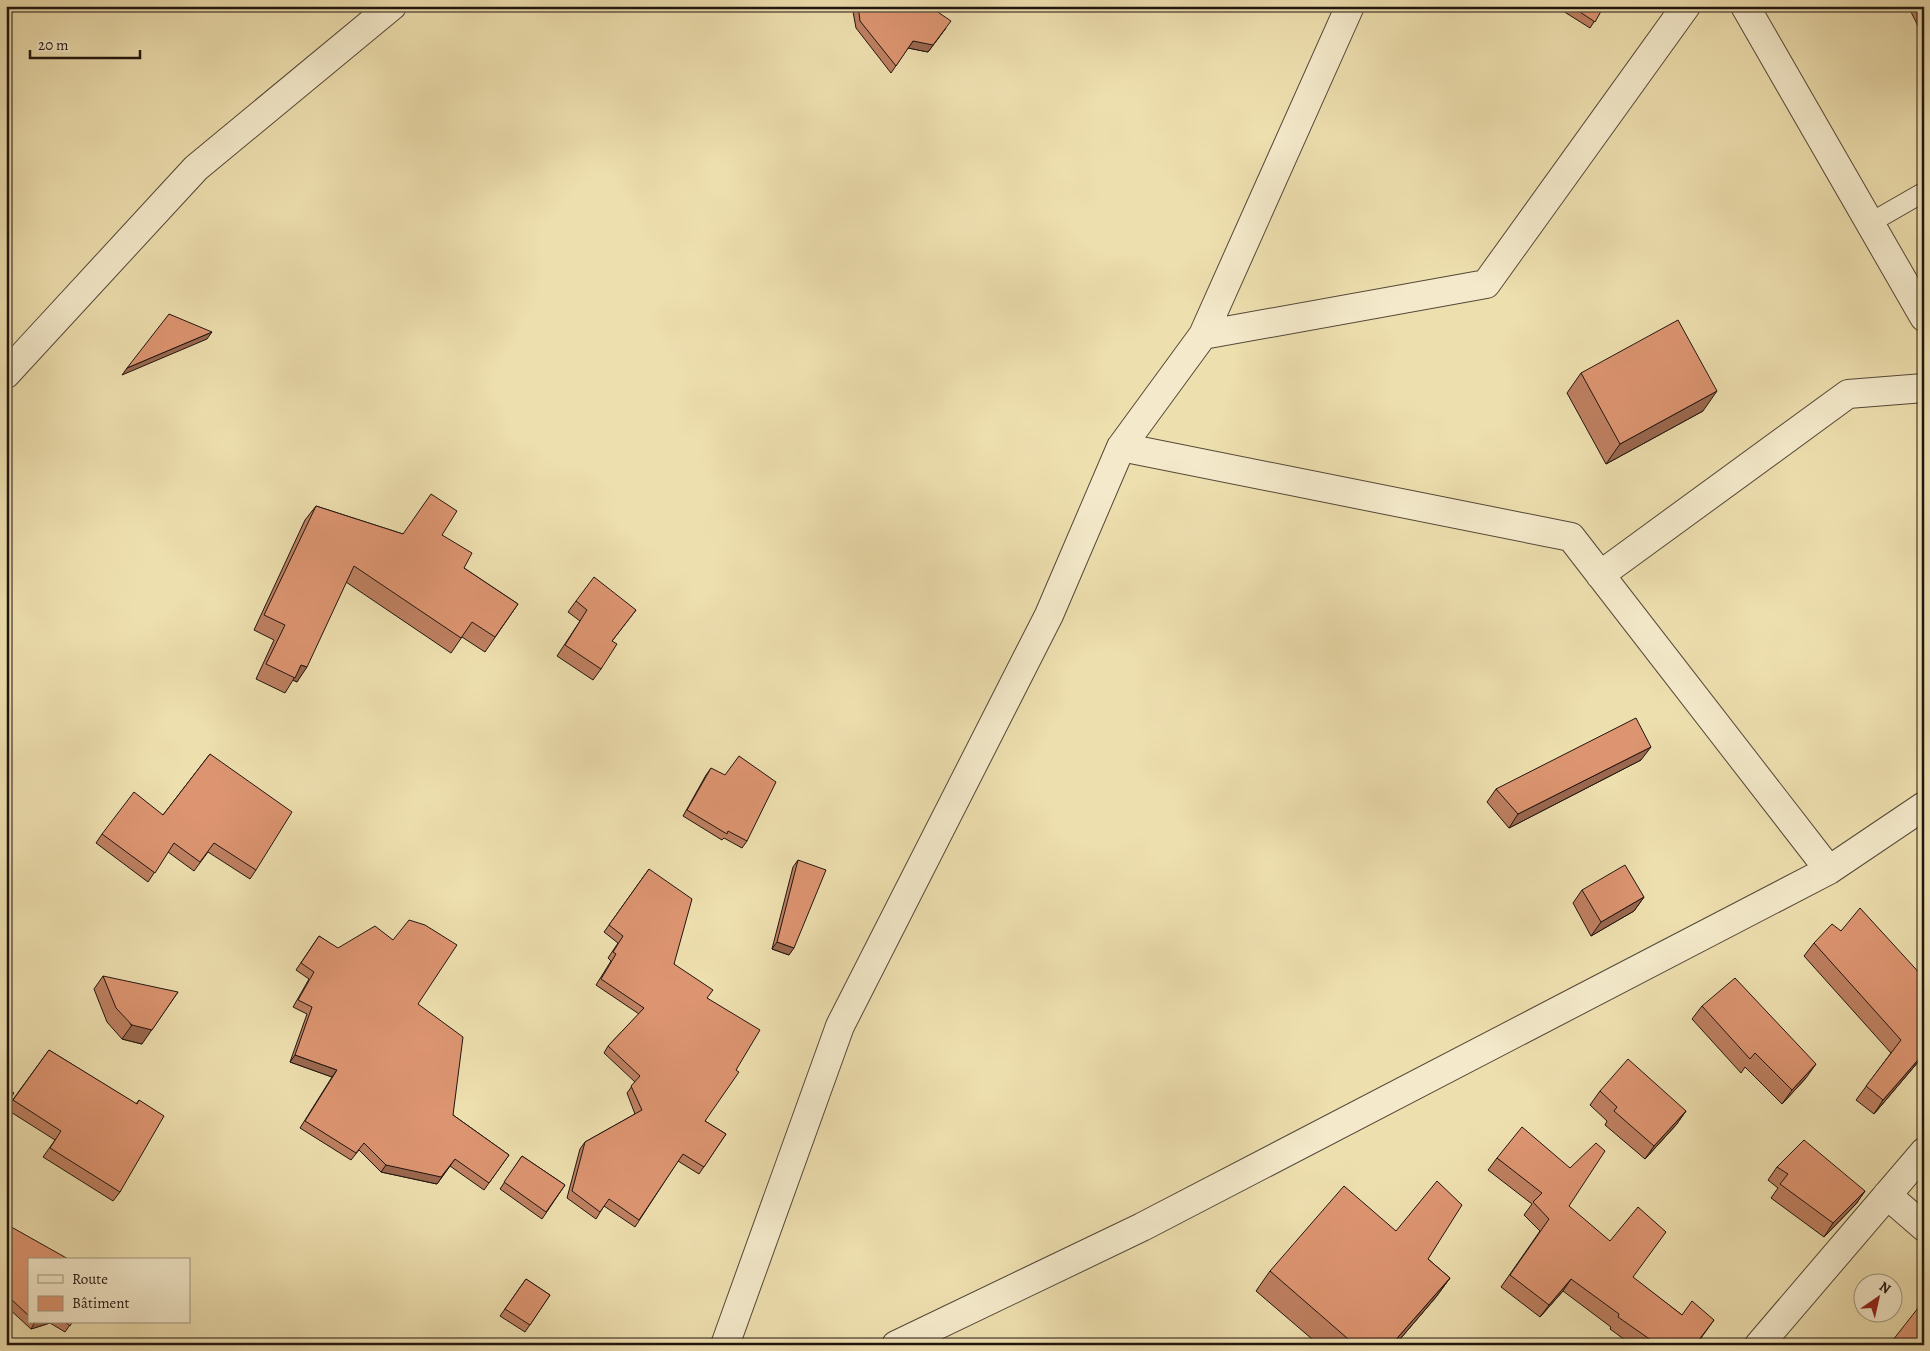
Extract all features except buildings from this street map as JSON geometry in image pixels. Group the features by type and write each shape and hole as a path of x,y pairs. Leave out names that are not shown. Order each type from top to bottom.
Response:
{"street":[{"path":"6,374 196,168 392,6"},
{"path":"724,1345 840,1026 1049,616 1121,448 1203,336 1350,6"},
{"path":"1203,336 1486,284 1686,6"},
{"path":"1745,6 1924,316"},
{"path":"1600,575 1848,394 1924,388"},
{"path":"1121,448 1571,537 1829,870"},
{"path":"896,1345 1142,1227 1829,870 1924,806"},
{"path":"1760,1345 1924,1152"},
{"path":"1887,1196 1924,1227"}],"lane":[{"path":"1870,223 1924,192"}]}
